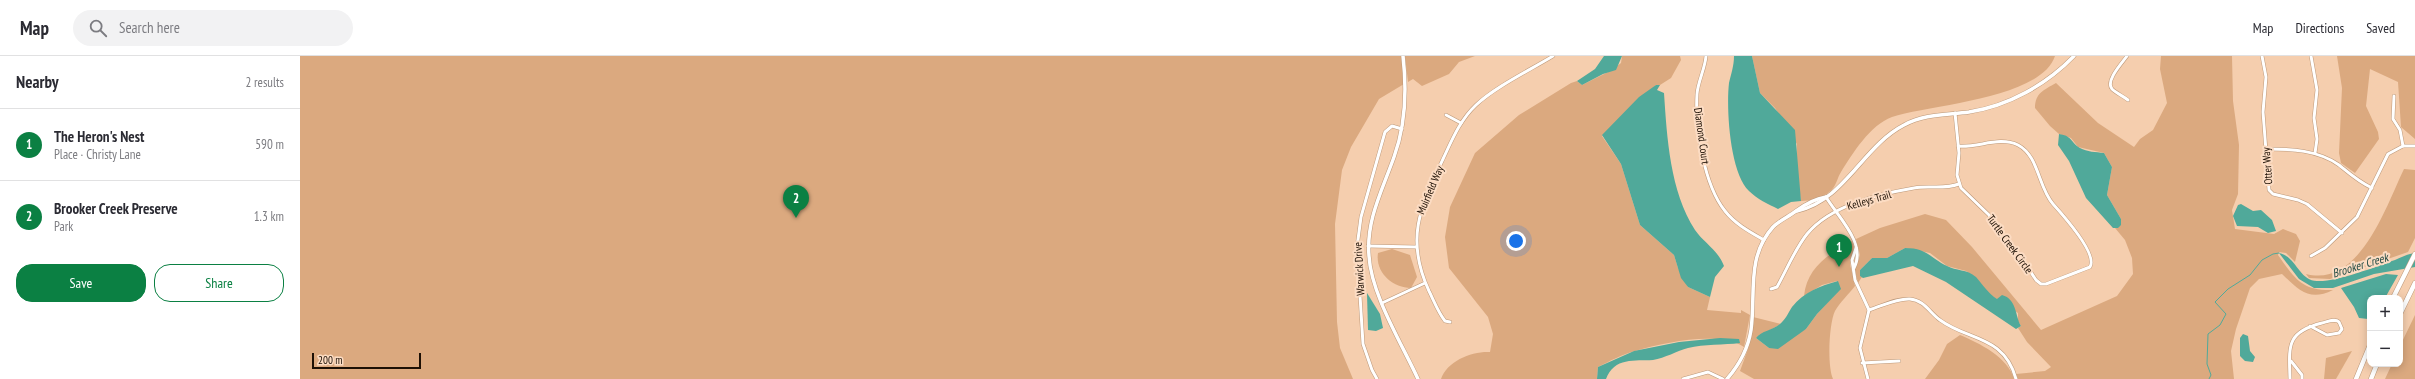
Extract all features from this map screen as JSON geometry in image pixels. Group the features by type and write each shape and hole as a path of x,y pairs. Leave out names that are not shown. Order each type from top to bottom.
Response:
{"main road":[{"path":"2394,295 2415,254"},
{"path":"2403,308 2415,283"},
{"path":"2356,379 2367,353"},
{"path":"2371,379 2376,367"}],"street":[{"path":"1403,56 1406,89 1402,129 1394,158 1371,218 1368,246 1372,275 1382,303 1418,379"},
{"name":"Muirfield Way","path":"1450,322 1447,322 1443,318 1425,283 1416,247 1416,230 1420,209 1461,123 1477,104 1553,56"},
{"name":"Diamond Court","path":"1706,56 1698,93 1698,107 1703,157 1713,190 1722,207 1734,221 1764,240"},
{"path":"1727,379 1740,363 1748,342 1751,325 1754,266 1764,240 1780,221 1826,197 1880,142 1896,128 1922,117 1989,108 2021,95 2044,82 2074,56"},
{"path":"2127,56 2110,82 2112,89 2128,100"},
{"name":"Otter Way","path":"2262,56 2266,77 2263,112 2267,149 2268,184 2271,194 2298,200 2308,204 2342,233"},
{"path":"2311,56 2317,90 2314,118 2317,139 2315,153"},
{"path":"2394,96 2393,119 2400,130 2403,146"},
{"path":"1955,113 1958,146 1957,175 1959,184"},
{"path":"1446,115 1461,123"},
{"name":"Warwick Drive","path":"1377,379 1370,364 1362,335 1358,232 1385,132 1392,126 1402,129"},
{"name":"Turtle Creek Circle","path":"1958,146 1972,147 2005,141 2018,145 2025,150 2033,162 2046,194 2075,228 2091,259 2092,265 2088,269 2046,284 2041,284 2019,254 2000,235 1989,215 1964,192 1959,184"},
{"path":"2311,256 2342,233 2357,217 2372,188 2383,160 2393,150 2403,146 2415,146"},
{"path":"2267,149 2288,149 2315,153 2339,166 2352,178 2372,188"},
{"name":"Kelleys Trail","path":"1770,290 1777,287 1806,235 1835,212 1853,203 1914,188 1946,188 1959,184"},
{"path":"1826,197 1851,235 1856,248 1852,260 1855,280 1869,310 1860,343 1862,363 1868,379"},
{"path":"1368,246 1416,247"},
{"path":"1382,303 1425,283"},
{"path":"1869,310 1903,300 1918,301 1940,320 1981,338 1998,350 2009,363 2016,379"},
{"path":"2290,379 2291,344 2294,336 2310,326 2338,320 2342,329 2339,333 2327,336 2310,326"},
{"path":"1862,363 1899,361"},
{"path":"2290,361 2302,376 2302,379"},
{"path":"1683,379 1708,372 1723,379"}],"shaded area":[{"path":"300,56 1402,56 1404,84 1379,99 1351,147 1342,170 1335,224 1337,322 1340,348 1353,379 300,379"},
{"path":"1405,56 1475,56 1459,62 1449,74 1422,86 1413,79 1408,82"},
{"path":"1622,56 1680,56 1681,60 1671,78 1660,85 1656,85 1602,136 1621,164 1640,225 1674,255 1678,268 1688,287 1710,297 1707,310 1741,313 1741,310 1750,315 1744,347 1733,342 1707,339 1662,344 1626,354 1598,367 1597,379 1441,379 1449,367 1461,358 1476,353 1490,352 1493,334 1488,317 1449,268 1445,237 1450,207 1475,153 1519,115 1571,83 1577,81 1582,85 1612,70 1621,63"},
{"path":"1752,56 2055,56 2045,70 2029,82 2007,91 1956,104 1892,117 1884,121 1876,126 1863,140 1841,172 1831,190 1826,194 1812,200 1801,201 1796,166 1797,144 1775,108 1760,93"},
{"path":"2161,56 2232,56 2233,101 2239,145 2238,194 2232,210 2235,229 2274,234 2283,229 2296,234 2300,241 2295,262 2286,253 2279,252 2278,255 2289,271 2306,286 2322,290 2333,290 2317,295 2311,294 2299,289 2282,274 2259,279 2250,288 2236,329 2231,351 2234,379 2018,379 2016,374 2045,371 2051,367 2027,342 2018,328 2021,326 2018,321 2018,313 1989,294 1975,277 1966,271 1947,266 1930,253 1905,248 1887,258 1872,258 1860,270 1860,276 1862,277 1858,283 1855,270 1860,255 1856,239 1880,228 1925,214 1946,220 1972,247 2041,330 2117,296 2133,274 2132,258 2125,240 2115,228 2118,228 2121,219 2107,195 2112,167 2104,153 2078,147 2071,138 2059,134 2035,108 2035,103 2041,92 2056,83 2098,123 2134,147 2140,139 2153,130 2167,103 2160,69"},
{"path":"2337,56 2415,56 2415,139 2401,127 2398,82 2370,69 2366,106 2378,132 2379,139 2355,173 2341,163 2339,153 2342,88"},
{"path":"2404,169 2415,170 2415,238 2408,252 2330,279 2309,278 2306,274 2325,275 2342,269 2356,257 2368,241 2379,222"},
{"path":"1852,241 1854,247 1850,264 1855,286 1835,311 1831,325 1829,355 1833,379 1754,379 1740,371 1748,349 1753,317 1781,324 1756,338 1769,348 1806,329 1817,314 1840,289 1837,281 1822,285 1804,296 1806,286 1814,269 1827,256"},
{"path":"1392,249 1410,255 1417,277 1411,288 1391,282 1386,278 1379,266 1378,253"},
{"path":"2415,315 2415,379 2385,379 2391,367 2403,367 2403,340"},
{"path":"1960,335 1976,342 1992,352 2006,364 2014,379 1925,379 1939,360 1947,344"},
{"path":"2352,351 2336,379 2324,379 2326,358"}],"water":[{"path":"1604,56 1622,56 1616,70 1603,74 1582,85 1577,81 1595,69"},
{"path":"1734,56 1752,56 1760,93 1795,130 1801,201 1791,202 1778,209 1749,191 1737,170 1731,140 1728,108 1729,83"},
{"path":"1656,85 1660,85 1657,90 1664,93 1671,164 1680,198 1695,230 1715,251 1724,266 1715,277 1710,297 1688,287 1681,278 1674,255 1640,225 1621,164 1602,135 1639,97"},
{"path":"2059,134 2067,136 2077,146 2083,149 2092,152 2104,153 2112,167 2107,195 2121,219 2121,225 2118,228 2113,228 2086,198 2069,161 2058,145"},
{"path":"2241,204 2253,211 2261,210 2272,220 2276,231 2268,233 2258,227 2237,226 2233,216 2238,205"},
{"path":"1905,248 1918,250 1928,254 1947,266 1973,274 1994,297 1997,299 2002,295 2010,300 2015,308 2021,326 2016,329 1946,282 1913,266 1863,278 1860,276 1860,270 1872,258 1887,258"},
{"path":"2279,253 2290,259 2306,277 2317,281 2325,281 2356,274 2415,253 2415,267 2374,274 2333,288 2314,288 2299,279"},
{"path":"2386,274 2398,275 2387,295 2367,295 2367,319 2359,318 2354,307 2341,288"},
{"path":"1838,281 1841,289 1817,314 1806,329 1778,349 1769,348 1756,338 1780,324 1792,307 1802,297 1819,287"},
{"path":"1367,293 1380,314 1383,328 1376,331 1368,330"},
{"path":"2243,334 2248,336 2250,351 2255,357 2253,362 2245,361 2240,356 2240,338"},
{"path":"1720,338 1739,339 1740,343 1694,347 1653,360 1626,362 1614,367 1606,379 1597,379 1598,367 1634,351 1679,342"}],"waterway":[{"name":"Brooker Creek","path":"2209,379 2211,375 2207,364 2208,334 2220,325 2226,314 2215,302 2228,289 2250,275 2262,260 2273,254 2279,253"}],"place":[{"name":"Brooker Creek Preserve","path":"796,218"},
{"name":"The Heron's Nest","path":"1839,267"}]}
